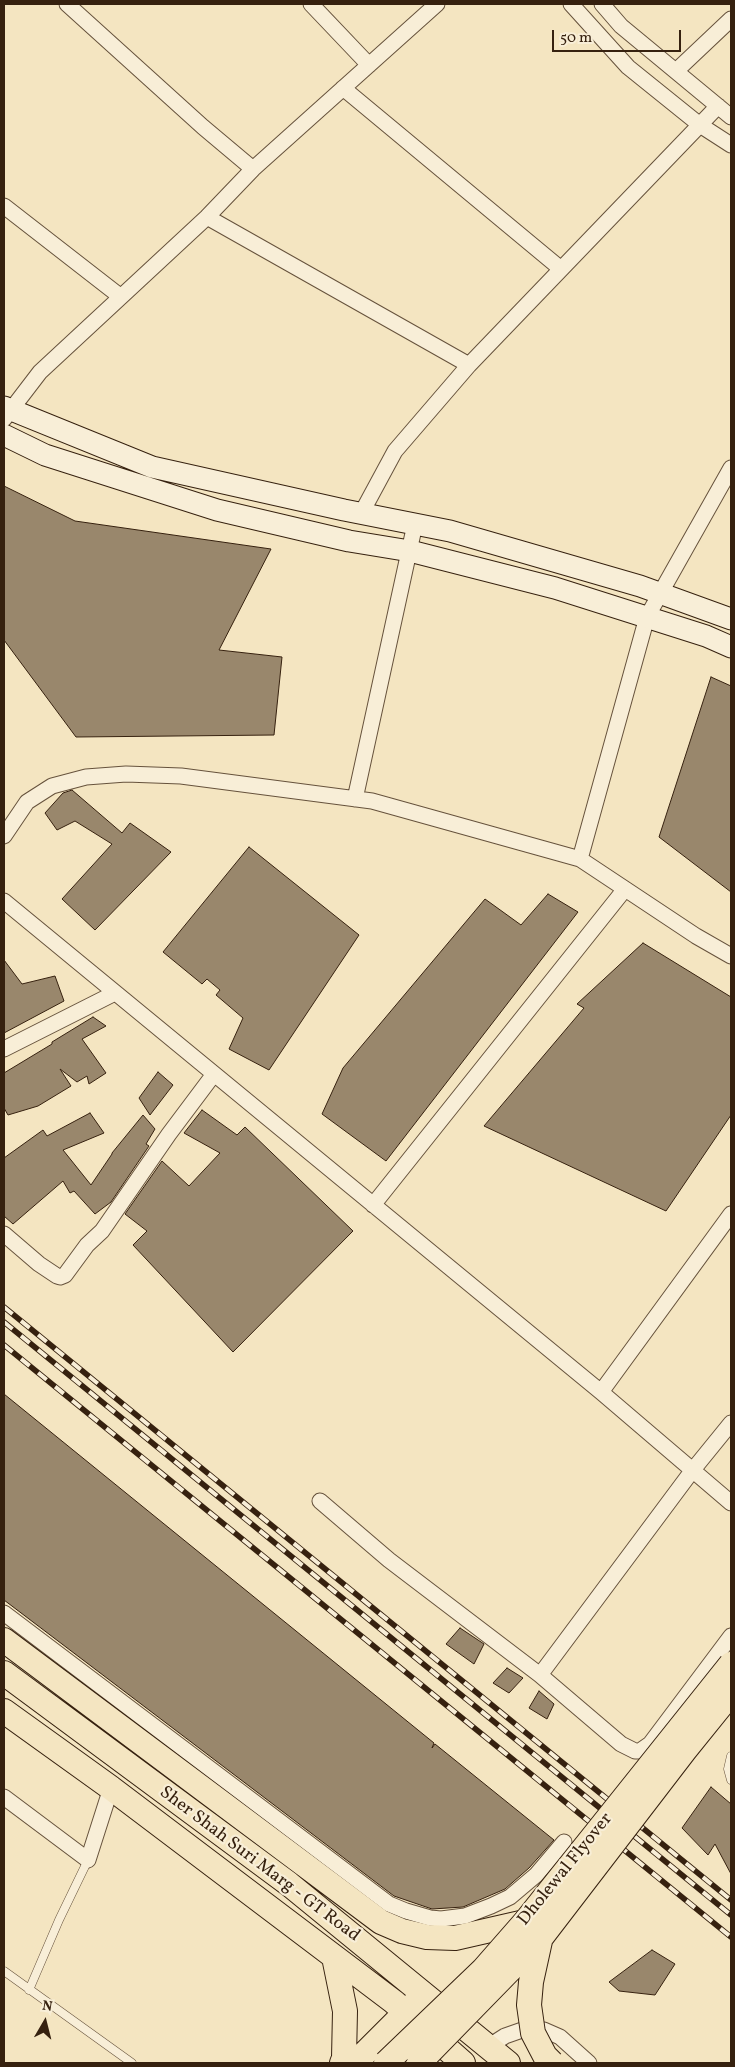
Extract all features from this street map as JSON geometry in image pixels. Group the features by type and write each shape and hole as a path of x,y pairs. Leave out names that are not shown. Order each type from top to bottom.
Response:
{"main road":[{"path":"4,1640 381,1922 402,1931 427,1936 455,1938 525,1922"},
{"name":"Dholewal Flyover","path":"386,2063 483,1970 525,1922 731,1664"},
{"name":"Sher Shah Suri Marg - GT Road","path":"4,1673 289,1884 508,2063"},
{"name":"Dholewal Flyover","path":"419,2063 540,1940 731,1693"},
{"name":"Sher Shah Suri Marg - GT Road","path":"4,1711 111,1788 334,1957 406,2013 463,2063"},
{"path":"540,1940 531,1982 529,2005 533,2033 545,2056 552,2063"},
{"path":"334,1957 344,2011 344,2058 342,2063"},
{"path":"355,2063 424,1994"},
{"path":"470,2063 488,2047"}],"street":[{"path":"67,4 203,127 253,169"},
{"path":"312,4 369,65"},
{"path":"437,4 253,169 207,217 40,372 6,412 152,466 361,514 450,531 640,586 731,618"},
{"path":"571,4 628,67 700,125 731,145"},
{"path":"607,6 622,26 731,116"},
{"path":"676,72 731,19"},
{"path":"343,88 561,270"},
{"path":"361,514 395,451 469,365 718,106"},
{"path":"4,206 120,297"},
{"path":"207,217 469,365"},
{"path":"4,435 45,455 217,510 349,542 410,551 556,588 706,636 731,647"},
{"path":"580,859 647,617 731,468"},
{"path":"355,799 415,524"},
{"path":"4,836 27,802 52,786 86,777 126,774 181,776 372,801 580,859 696,936 731,956"},
{"path":"373,1205 625,889"},
{"path":"4,901 601,1392 731,1503"},
{"path":"4,1049 115,993"},
{"path":"4,1234 38,1264 57,1276 65,1275 87,1245 102,1231 169,1134 214,1074"},
{"path":"601,1392 731,1214"},
{"path":"540,1675 692,1471 731,1423"},
{"path":"320,1501 389,1560 540,1675 621,1744 635,1751 640,1751 650,1744 731,1636"},
{"path":"4,1614 389,1904 406,1911 441,1919 465,1916 491,1906 510,1897 536,1875 564,1842"},
{"path":"4,1797 88,1860 111,1788"},
{"path":"488,2047 505,2036 525,2029 544,2030 560,2037 589,2063"}],"lane":[{"path":"731,1756 728,1769 731,1780"},
{"path":"29,1990 59,1920 88,1860"},
{"path":"4,1971 132,2063"}],"building":[{"path":"4,486 75,521 271,549 219,650 282,657 274,735 76,737 4,640"},
{"path":"711,677 731,686 731,892 659,837"},
{"path":"72,790 122,833 130,823 171,852 95,930 62,899 112,844 75,821 57,830 45,813 63,793"},
{"path":"249,847 359,935 269,1070 229,1049 243,1018 216,995 220,990 207,979 202,984 163,952"},
{"path":"548,894 578,912 386,1161 322,1114 343,1068 485,899 521,925"},
{"path":"643,943 731,997 731,1115 666,1211 484,1126 584,1008 577,1004"},
{"path":"4,960 22,984 55,976 64,1001 4,1033"},
{"path":"93,1017 106,1026 82,1039 106,1073 89,1084 87,1076 77,1082 60,1069 71,1086 38,1106 8,1115 4,1108 4,1073"},
{"path":"158,1072 173,1085 150,1115 139,1098"},
{"path":"202,1110 237,1135 245,1127 353,1231 233,1352 133,1245 147,1231 125,1214 162,1161 189,1186 220,1153 184,1133"},
{"path":"90,1113 104,1133 63,1150 91,1185 112,1153 143,1115 155,1129 146,1144 149,1146 111,1202 95,1214 74,1191 70,1193 63,1181 13,1224 4,1216 4,1158 43,1130 47,1136"},
{"path":"4,1394 434,1743 432,1748 435,1744 554,1840 529,1868 505,1889 463,1907 432,1909 394,1896 4,1600"},
{"path":"460,1628 484,1644 474,1664 446,1644"},
{"path":"507,1668 523,1678 509,1693 493,1683"},
{"path":"539,1691 554,1704 547,1719 529,1708"},
{"path":"711,1787 731,1804 731,1874 715,1844 708,1855 682,1828"},
{"path":"652,1950 675,1964 655,1995 619,1991 609,1982"}],"railway":[{"path":"4,1307 731,1900"},
{"path":"4,1322 731,1915"},
{"path":"4,1345 731,1937"}]}
